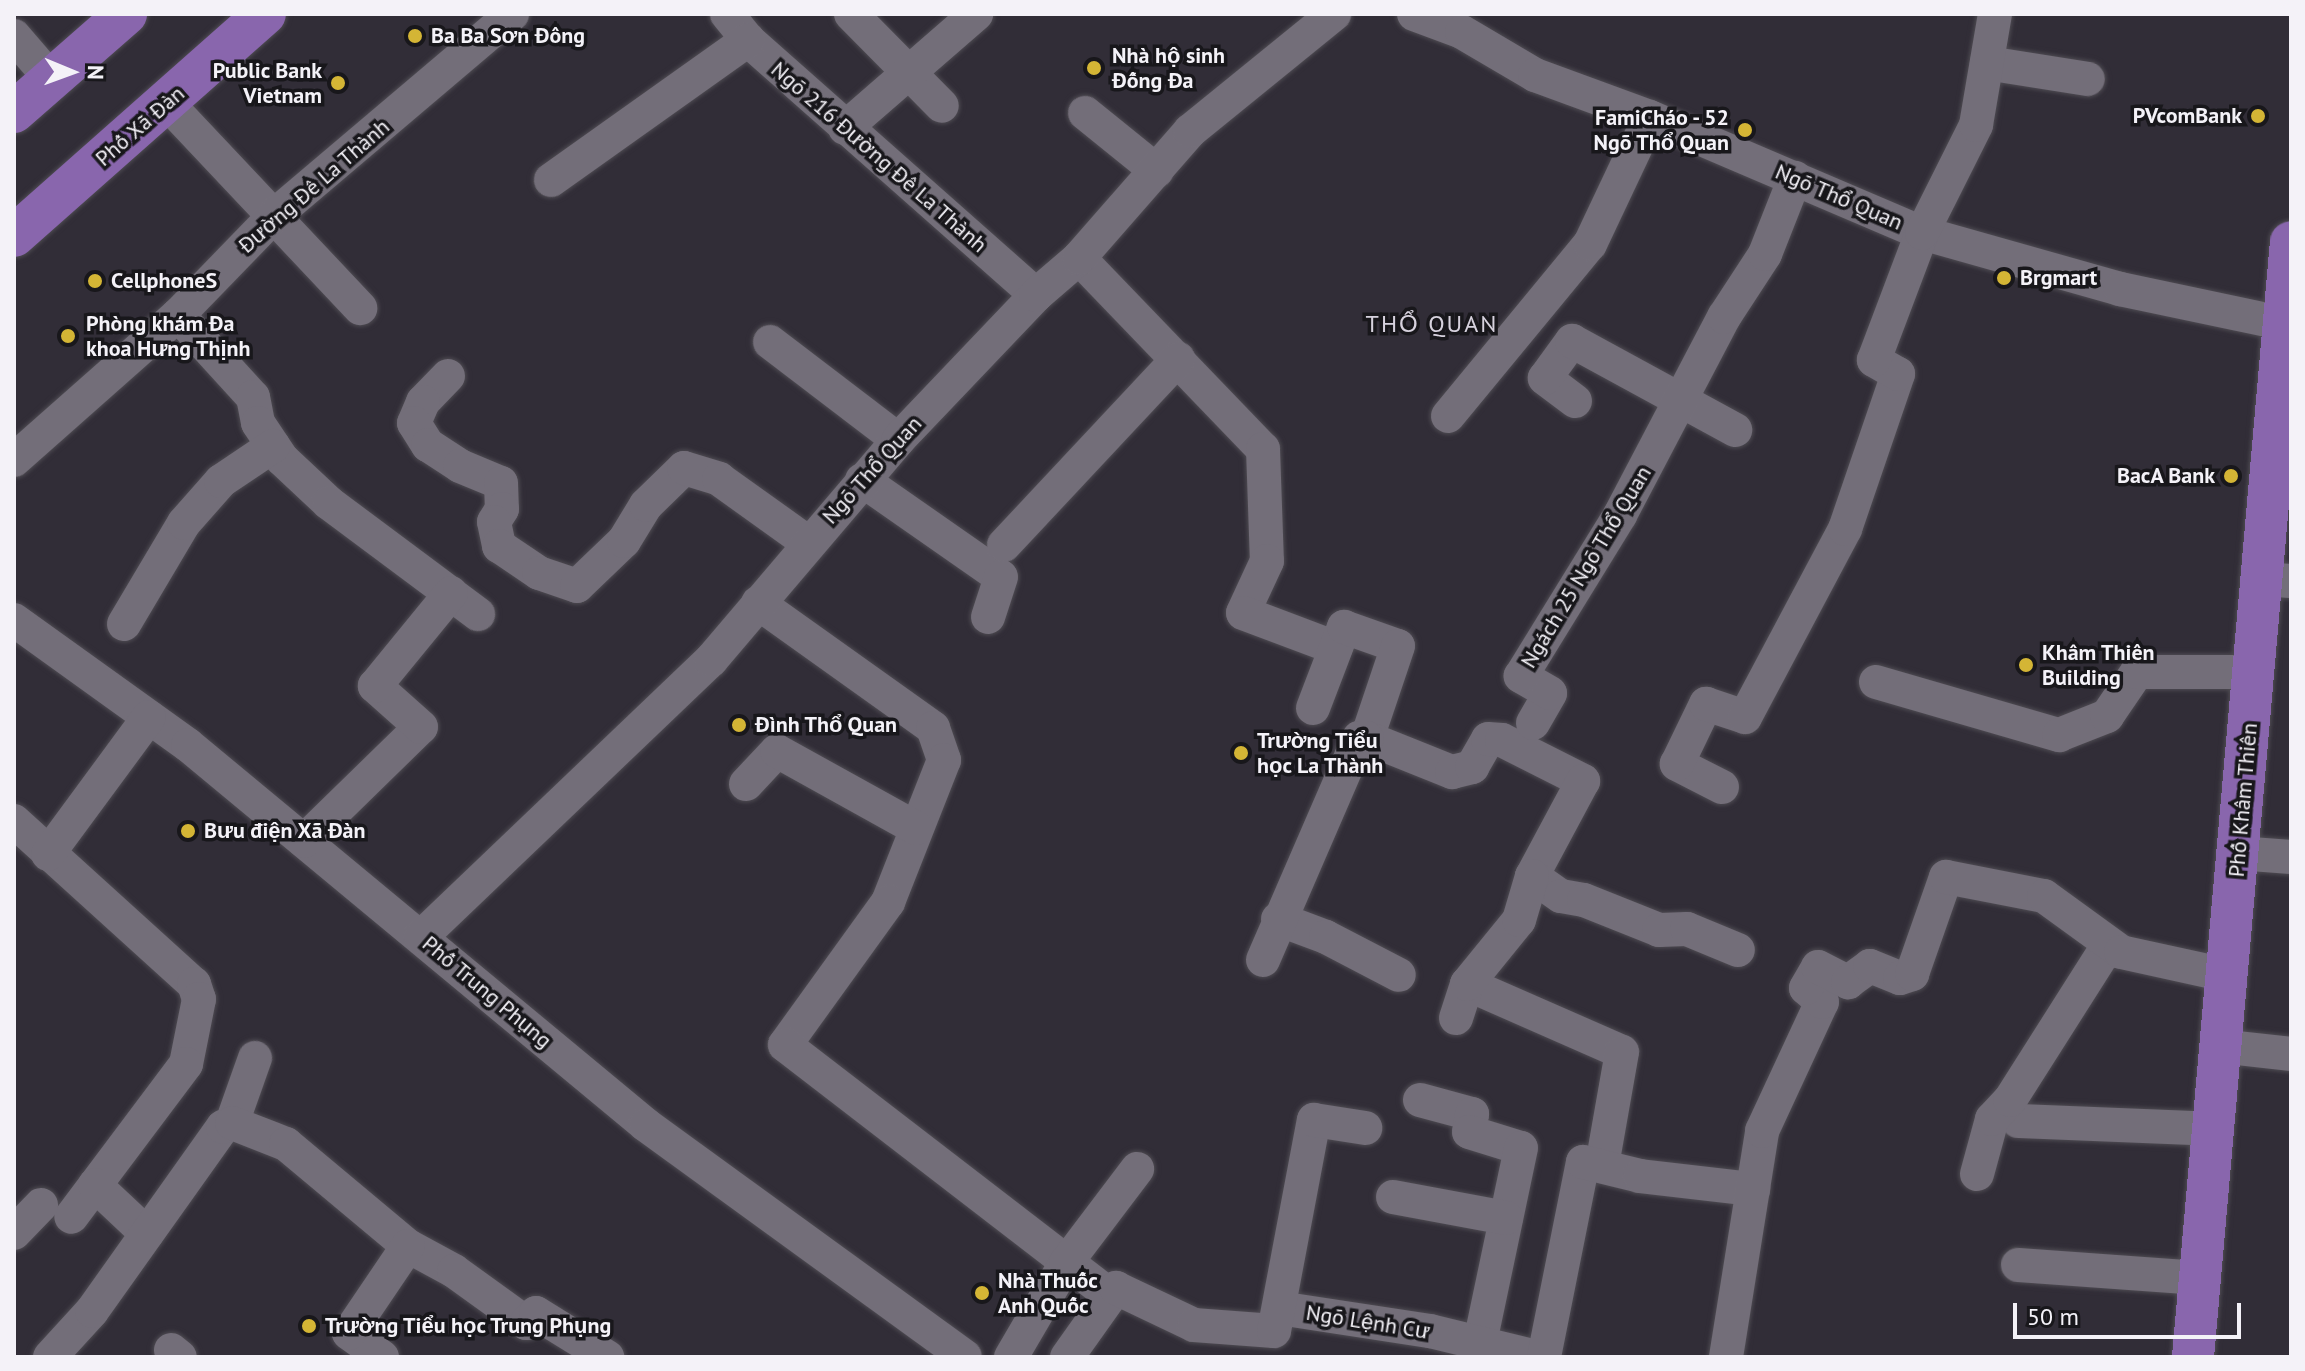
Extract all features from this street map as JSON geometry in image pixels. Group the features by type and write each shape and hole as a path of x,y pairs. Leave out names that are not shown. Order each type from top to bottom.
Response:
{"main road":[{"name":"Phố Xã Đàn","path":"14,236 265,14"},
{"path":"14,112 52,80 112,18"},
{"name":"Phố Khâm Thiên","path":"2193,1357 2255,672 2276,580 2291,242"}],"street":[{"name":"Đường Đê La Thành","path":"14,460 178,315 275,215 512,14"},
{"name":"Ngõ 216 Đường Đê La Thành","path":"727,14 748,40 1036,295"},
{"path":"851,14 942,106"},
{"path":"845,128 976,14"},
{"name":"Ngõ Thổ Quan","path":"1414,14 1468,23 1535,75 1650,117 1922,233 2120,289 2288,325"},
{"path":"1722,787 1677,764 1706,704 1745,717 1845,529 1898,374 1874,360 1922,233 1976,125 1995,14"},
{"name":"Ngõ Thổ Quan","path":"421,937 711,660 807,542 898,440 1036,295 1079,258 1190,131 1321,17"},
{"path":"14,36 52,80"},
{"path":"551,180 748,40"},
{"path":"1987,63 2088,79"},
{"path":"167,103 360,308"},
{"path":"1085,113 1157,171"},
{"path":"1448,416 1590,244 1650,117"},
{"name":"Ngách 25 Ngõ Thổ Quan","path":"1533,723 1550,693 1521,676 1620,515 1724,317 1765,254 1795,178"},
{"path":"1079,258 1263,449 1267,561 1243,613 1336,648"},
{"path":"178,315 253,397 258,423 273,446 329,503 478,614"},
{"path":"1575,401 1545,378 1572,341 1735,430"},
{"path":"770,342 898,440"},
{"path":"1004,545 1178,359"},
{"path":"448,376 423,402 414,423 428,445 460,466 501,483 503,500 494,522 499,546 539,573 577,586 624,541 646,505 684,468 719,479 807,542"},
{"path":"124,624 184,523 221,481 273,446"},
{"path":"862,480 1001,577 988,617"},
{"path":"304,841 421,727 375,686 451,593"},
{"path":"758,603 933,728 944,760 888,902 785,1045 1110,1295 1067,1357"},
{"name":"Phố Trung Phụng","path":"14,620 149,717 421,937 646,1125 965,1357"},
{"path":"1313,708 1344,627 1398,646 1367,738"},
{"path":"1876,682 2059,735 2107,716 2137,672 2255,672"},
{"path":"48,854 149,717"},
{"path":"1263,960 1278,919 1359,738 1367,738 1452,772 1472,767 1488,739 1502,740 1583,781 1532,876 1519,920 1467,984 1456,1018"},
{"path":"746,784 777,751 916,828"},
{"path":"14,821 194,984 199,999 186,1064 95,1185 56,1211 14,1233"},
{"path":"2238,853 2291,857"},
{"path":"1532,876 1561,896 1584,900 1659,930 1687,929 1738,950"},
{"path":"1726,1357 1762,1131 1822,1002 1806,988 1818,967 1848,982 1870,966 1900,978 1912,974 1946,877 2044,896 2109,944 2133,955 2226,975"},
{"path":"1278,919 1326,937 1399,975"},
{"path":"1977,1174 1992,1119 2010,1100 2109,944"},
{"path":"1467,984 1622,1052 1602,1165"},
{"path":"2219,1046 2291,1054"},
{"path":"232,1123 255,1058"},
{"path":"1420,1100 1472,1114 1469,1132 1521,1148 1478,1350"},
{"path":"1279,1308 1301,1118 1365,1128"},
{"path":"2018,1121 2213,1129"},
{"path":"50,1357 92,1311 223,1127 232,1123 286,1144 408,1246 454,1271 526,1323 536,1313 607,1357"},
{"path":"1544,1357 1583,1162 1640,1176 1753,1189"},
{"path":"1011,1357 1066,1263 1137,1169"},
{"path":"95,1185 147,1234"},
{"path":"1393,1197 1506,1218"},
{"path":"382,1357 349,1333 408,1246"},
{"path":"2018,1265 2200,1278"},
{"name":"Ngõ Lệnh Cư","path":"1110,1295 1116,1288 1194,1325 1274,1331 1279,1308 1478,1350 1537,1357"}],"place":[{"name":"Ba Ba Sơn Đông","path":"415,36"},
{"name":"Nhà hộ sinh Đống Đa","path":"1094,68"},
{"name":"Public Bank Vietnam","path":"338,83"},
{"name":"PVcomBank","path":"2258,116"},
{"name":"FamiCháo - 52 Ngõ Thổ Quan","path":"1745,130"},
{"name":"Brgmart","path":"2004,278"},
{"name":"CellphoneS","path":"95,281"},
{"name":"Phòng khám Đa khoa Hưng Thịnh","path":"68,336"},
{"name":"BacA Bank","path":"2231,476"},
{"name":"Khâm Thiên Building","path":"2026,665"},
{"name":"Đình Thổ Quan","path":"739,725"},
{"name":"Trường Tiểu học La Thành","path":"1241,753"},
{"name":"Bưu điện Xã Đàn","path":"188,831"},
{"name":"Nhà Thuốc Anh Quốc","path":"982,1293"},
{"name":"Trường Tiểu học Trung Phụng","path":"309,1326"}],"district":[{"name":"THỔ QUAN","path":"1432,324"}]}
